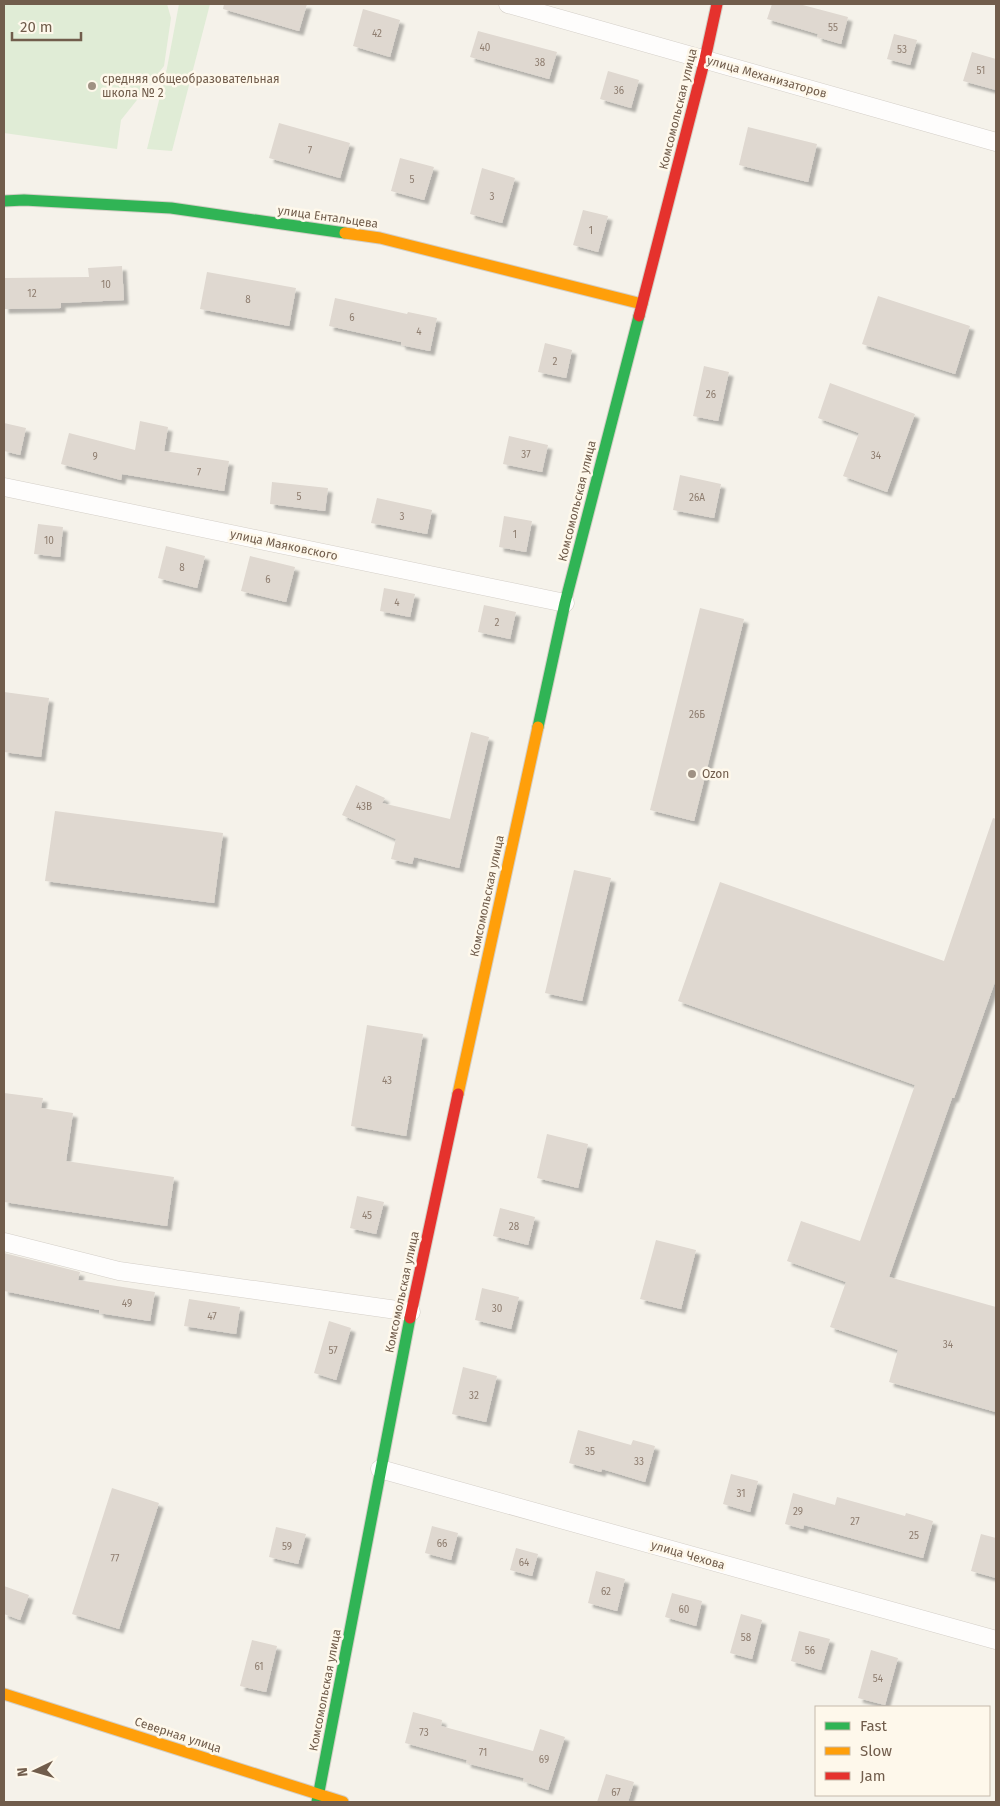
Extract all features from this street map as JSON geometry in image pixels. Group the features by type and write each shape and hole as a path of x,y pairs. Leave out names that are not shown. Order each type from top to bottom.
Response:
{"street":[{"name":"улица Механизаторов","path":"508,4 996,142"},
{"name":"Комсомольская улица","path":"318,1798 380,1469 412,1312 565,603 705,59 717,4"},
{"name":"улица Ентальцева","path":"4,201 24,200 171,208 380,238 642,304"},
{"name":"улица Маяковского","path":"4,487 565,603"},
{"path":"4,1242 119,1271 412,1312"},
{"name":"улица Чехова","path":"380,1469 996,1640"},
{"name":"Северная улица","path":"4,1694 318,1798 343,1802"}],"green space":[{"name":"средняя общеобразовательная школа № 2","path":"4,4 167,4 171,18 164,66 121,120 117,149 4,133"},
{"path":"179,4 210,4 172,151 147,149 167,68"}],"building":[{"path":"224,4 307,4 299,31 223,9"},
{"path":"772,4 799,4 848,17 841,44 817,37 818,34 767,19"},
{"path":"363,9 400,20 390,57 353,46"},
{"path":"478,31 557,52 549,79 470,57"},
{"path":"894,34 917,40 910,65 887,59"},
{"path":"972,52 996,59 996,90 963,81"},
{"path":"608,71 639,80 631,108 600,99"},
{"path":"279,123 350,143 340,178 269,158"},
{"path":"748,127 817,144 808,182 739,165"},
{"path":"400,158 434,167 424,200 391,191"},
{"path":"482,168 515,178 502,223 470,214"},
{"path":"583,210 608,216 598,252 573,245"},
{"path":"122,266 124,300 61,303 61,308 4,309 4,278 89,277 88,268"},
{"path":"207,272 296,288 289,326 200,309"},
{"path":"878,296 970,326 955,374 862,344"},
{"path":"335,298 407,314 408,312 437,318 430,351 401,345 401,342 329,326"},
{"path":"545,343 572,350 566,378 538,372"},
{"path":"704,366 729,372 718,421 693,416"},
{"path":"830,383 915,414 887,492 843,476 859,433 818,418"},
{"path":"140,421 168,427 164,451 229,461 224,491 122,474 121,480 61,464 69,433 135,450"},
{"path":"4,423 26,428 20,455 4,451"},
{"path":"509,436 548,445 542,472 503,464"},
{"path":"680,475 721,484 714,518 673,510"},
{"path":"272,482 328,488 325,511 270,504"},
{"path":"377,498 432,510 427,534 371,523"},
{"path":"504,516 532,521 526,552 499,547"},
{"path":"38,524 63,527 60,557 34,554"},
{"path":"166,546 205,556 197,588 158,578"},
{"path":"250,556 295,567 286,602 241,591"},
{"path":"384,588 415,594 410,617 380,611"},
{"path":"484,605 516,612 510,639 478,632"},
{"path":"700,608 744,619 694,821 650,810"},
{"path":"4,692 49,698 41,757 4,752"},
{"path":"471,732 489,737 459,868 414,857 412,864 391,859 396,839 342,815 356,785 385,798 382,803 450,819"},
{"path":"55,811 223,833 214,903 45,881"},
{"path":"993,818 996,819 996,979 889,1277 996,1307 996,1412 889,1382 898,1350 830,1327 846,1282 787,1261 801,1221 860,1241 915,1085 678,1001 720,882 944,961"},
{"path":"574,870 611,878 582,1001 545,993"},
{"path":"367,1025 423,1034 406,1136 351,1126"},
{"path":"4,1093 43,1098 41,1108 73,1113 66,1161 174,1177 167,1226 4,1202"},
{"path":"547,1134 588,1144 578,1188 537,1178"},
{"path":"357,1196 384,1202 376,1234 350,1228"},
{"path":"500,1208 535,1217 528,1245 493,1236"},
{"path":"656,1240 696,1250 681,1309 640,1299"},
{"path":"4,1253 80,1272 78,1280 155,1292 150,1321 99,1313 99,1310 4,1291"},
{"path":"482,1288 519,1297 511,1329 475,1320"},
{"path":"189,1299 240,1307 236,1334 184,1326"},
{"path":"329,1321 351,1328 336,1380 314,1373"},
{"path":"463,1367 497,1376 486,1422 452,1414"},
{"path":"578,1430 631,1445 633,1440 655,1446 645,1482 602,1469 601,1472 569,1463"},
{"path":"731,1474 758,1481 750,1512 723,1504"},
{"path":"112,1488 159,1503 119,1629 72,1614"},
{"path":"793,1493 835,1505 837,1497 905,1516 906,1513 933,1521 923,1558 804,1525 803,1529 785,1524"},
{"path":"432,1526 458,1533 451,1560 425,1553"},
{"path":"276,1527 306,1534 298,1564 269,1557"},
{"path":"981,1534 996,1538 996,1578 971,1571"},
{"path":"516,1548 538,1554 532,1576 510,1570"},
{"path":"596,1571 625,1579 617,1611 588,1603"},
{"path":"4,1586 29,1595 20,1620 4,1614"},
{"path":"672,1593 702,1601 696,1626 665,1617"},
{"path":"741,1614 762,1620 752,1659 730,1653"},
{"path":"799,1631 830,1639 821,1670 791,1661"},
{"path":"252,1640 277,1646 266,1692 240,1686"},
{"path":"871,1650 898,1658 885,1705 858,1698"},
{"path":"413,1712 442,1720 441,1726 533,1751 540,1729 565,1737 548,1790 523,1781 524,1778 466,1763 467,1760 405,1743"},
{"path":"606,1774 634,1782 628,1802 597,1802"}],"traffic: fast":[{"path":"4,201 24,200 171,208 345,233"},
{"path":"538,727 565,603 639,316"},
{"path":"317,1802 410,1318"}],"traffic: slow":[{"path":"345,233 380,238 642,304"},
{"path":"458,1094 538,727"},
{"path":"4,1694 343,1802"}],"traffic: jam":[{"path":"639,316 705,59 717,4"},
{"path":"410,1318 458,1094"}],"place":[{"name":"средняя общеобразовательная школа № 2","path":"92,86"},
{"name":"Ozon","path":"692,774"}]}
